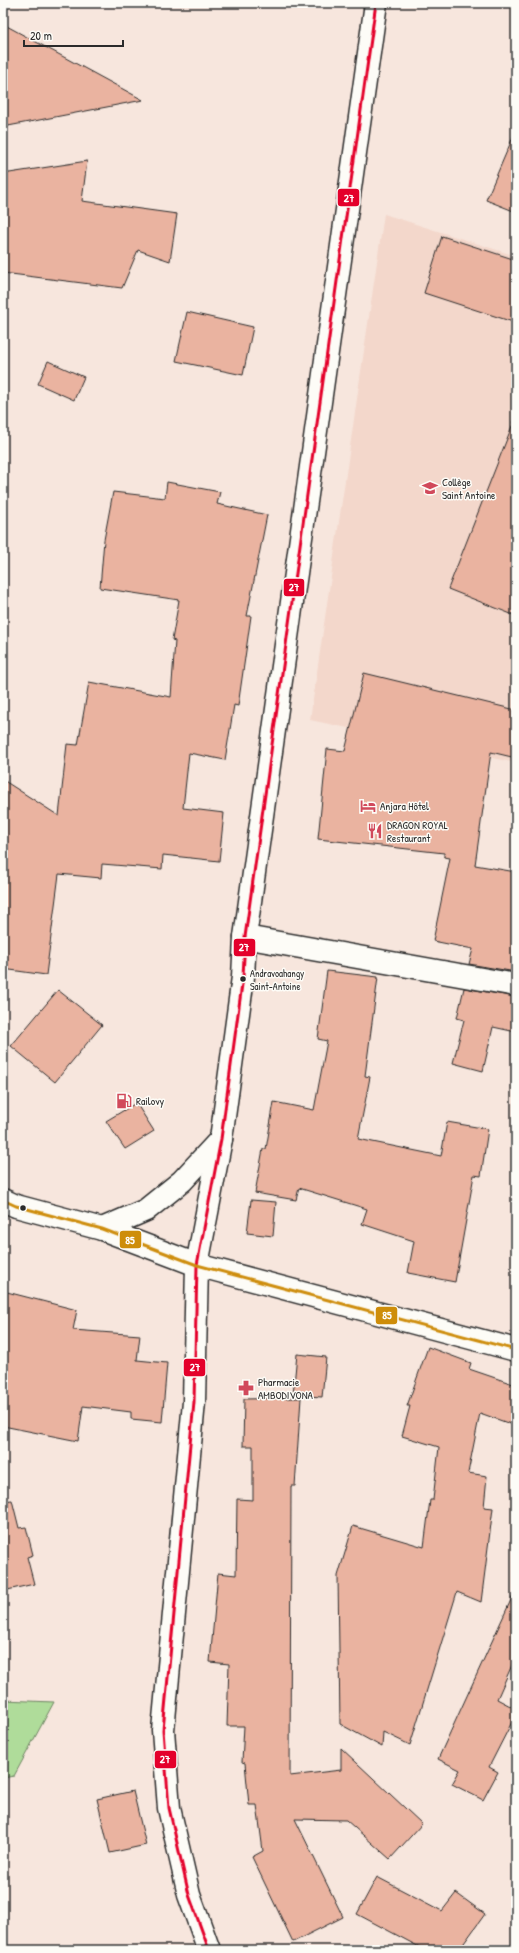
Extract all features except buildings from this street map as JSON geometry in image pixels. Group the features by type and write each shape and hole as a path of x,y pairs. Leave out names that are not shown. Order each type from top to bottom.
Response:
{"main road":[{"path":"209,1950 189,1895 169,1808 163,1730 194,1402 197,1265 221,1139 243,977 246,938 376,3"},
{"path":"246,938 516,985"},
{"path":"102,1229 146,1210 182,1181 221,1139"},
{"path":"7,1203 102,1229 197,1265 516,1350"}],"shaded area":[{"name":"Collège Saint Antoine","path":"384,214 516,256 516,763 310,720"}],"green space":[{"path":"3,1700 54,1702 14,1776 3,1778"}],"transit line":[{"name":"27","path":"209,1950 189,1895 169,1808 163,1730 194,1402 197,1265 221,1139 243,977 245,937 376,3"},
{"name":"85","path":"3,1200 16,1206 102,1229 197,1265 516,1350"}],"place":[{"name":"Collège Saint Antoine","path":"430,488"},
{"name":"Anjara Hôtel","path":"368,806"},
{"name":"DRAGON ROYAL Restaurant","path":"375,831"},
{"name":"Andravoahangy Saint-Antoine","path":"243,979"},
{"name":"Railovy","path":"124,1101"},
{"name":"Pharmacie AMBODIVONA","path":"246,1388"}]}
